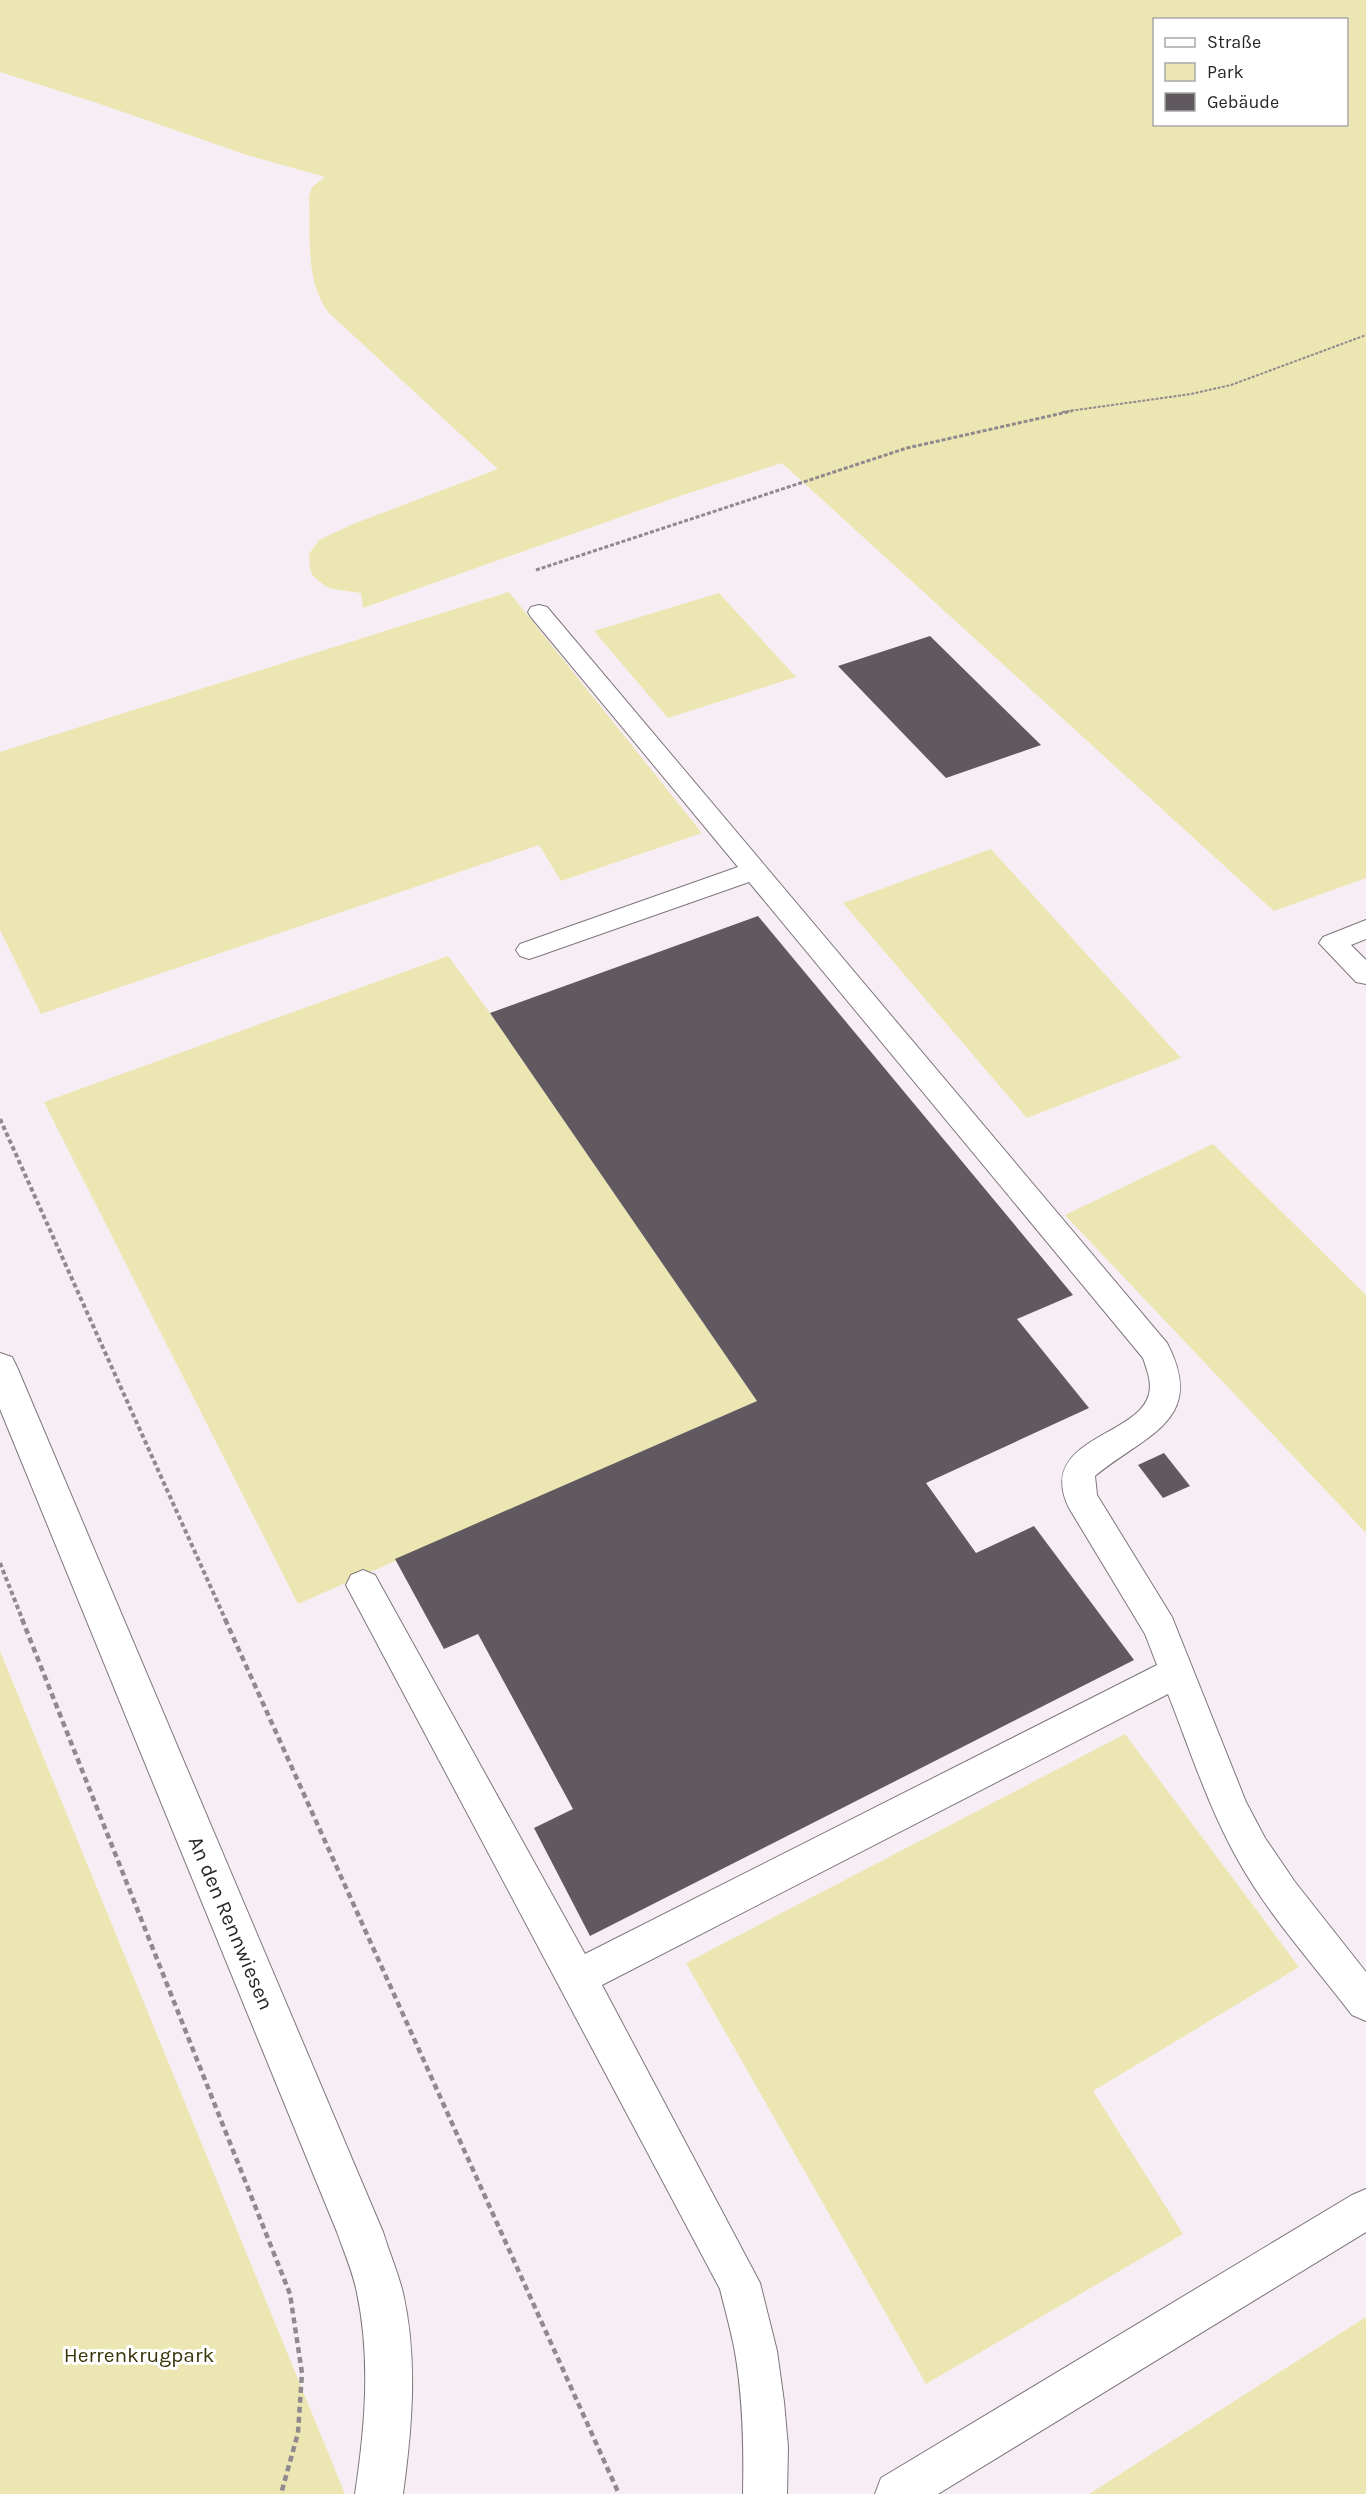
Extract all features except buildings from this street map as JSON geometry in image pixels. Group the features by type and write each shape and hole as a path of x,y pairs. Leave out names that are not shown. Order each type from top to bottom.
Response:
{"street":[{"name":"An den Rennwiesen","path":"0,1367 360,2232 379,2291 386,2328 388,2366 386,2446 379,2494"}],"lane":[{"path":"538,612 1156,1352 1161,1361 1167,1387 1159,1410 1146,1423 1082,1468 1078,1478 1078,1488 1091,1517 1160,1628 1231,1809 1252,1850 1282,1896 1366,2002"},
{"path":"529,950 753,871"},
{"path":"1366,929 1332,943 1366,975"},
{"path":"363,1585 577,1978 739,2283 756,2350 763,2402 766,2447 765,2494"},
{"path":"577,1978 1178,1672"},
{"path":"897,2494 1366,2209"}],"path":[{"path":"533,571 907,448 1056,413 1191,394 1231,385 1366,335"},
{"path":"0,1119 619,2494"},
{"path":"0,1563 290,2294 302,2373 298,2433 281,2494"}],"green space":[{"path":"0,0 1366,0 1366,878 1274,911 782,463 683,495 363,608 361,593 325,586 313,576 310,569 309,554 319,540 353,524 498,469 329,313 321,300 310,257 309,196 312,187 325,177 247,155 0,72"},
{"path":"509,592 702,833 561,881 539,845 41,1014 0,930 0,752"},
{"path":"719,593 796,677 668,718 594,631"},
{"path":"991,849 1181,1058 1027,1118 843,903"},
{"path":"448,956 490,1013 757,1401 298,1604 44,1102"},
{"path":"1213,1144 1366,1295 1366,1533 1065,1215"},
{"name":"Herrenkrugpark","path":"0,1651 345,2494 0,2494"},
{"path":"1125,1734 1299,1967 1093,2091 1183,2234 926,2384 686,1963"},
{"path":"1366,2317 1366,2494 1089,2494"}]}
